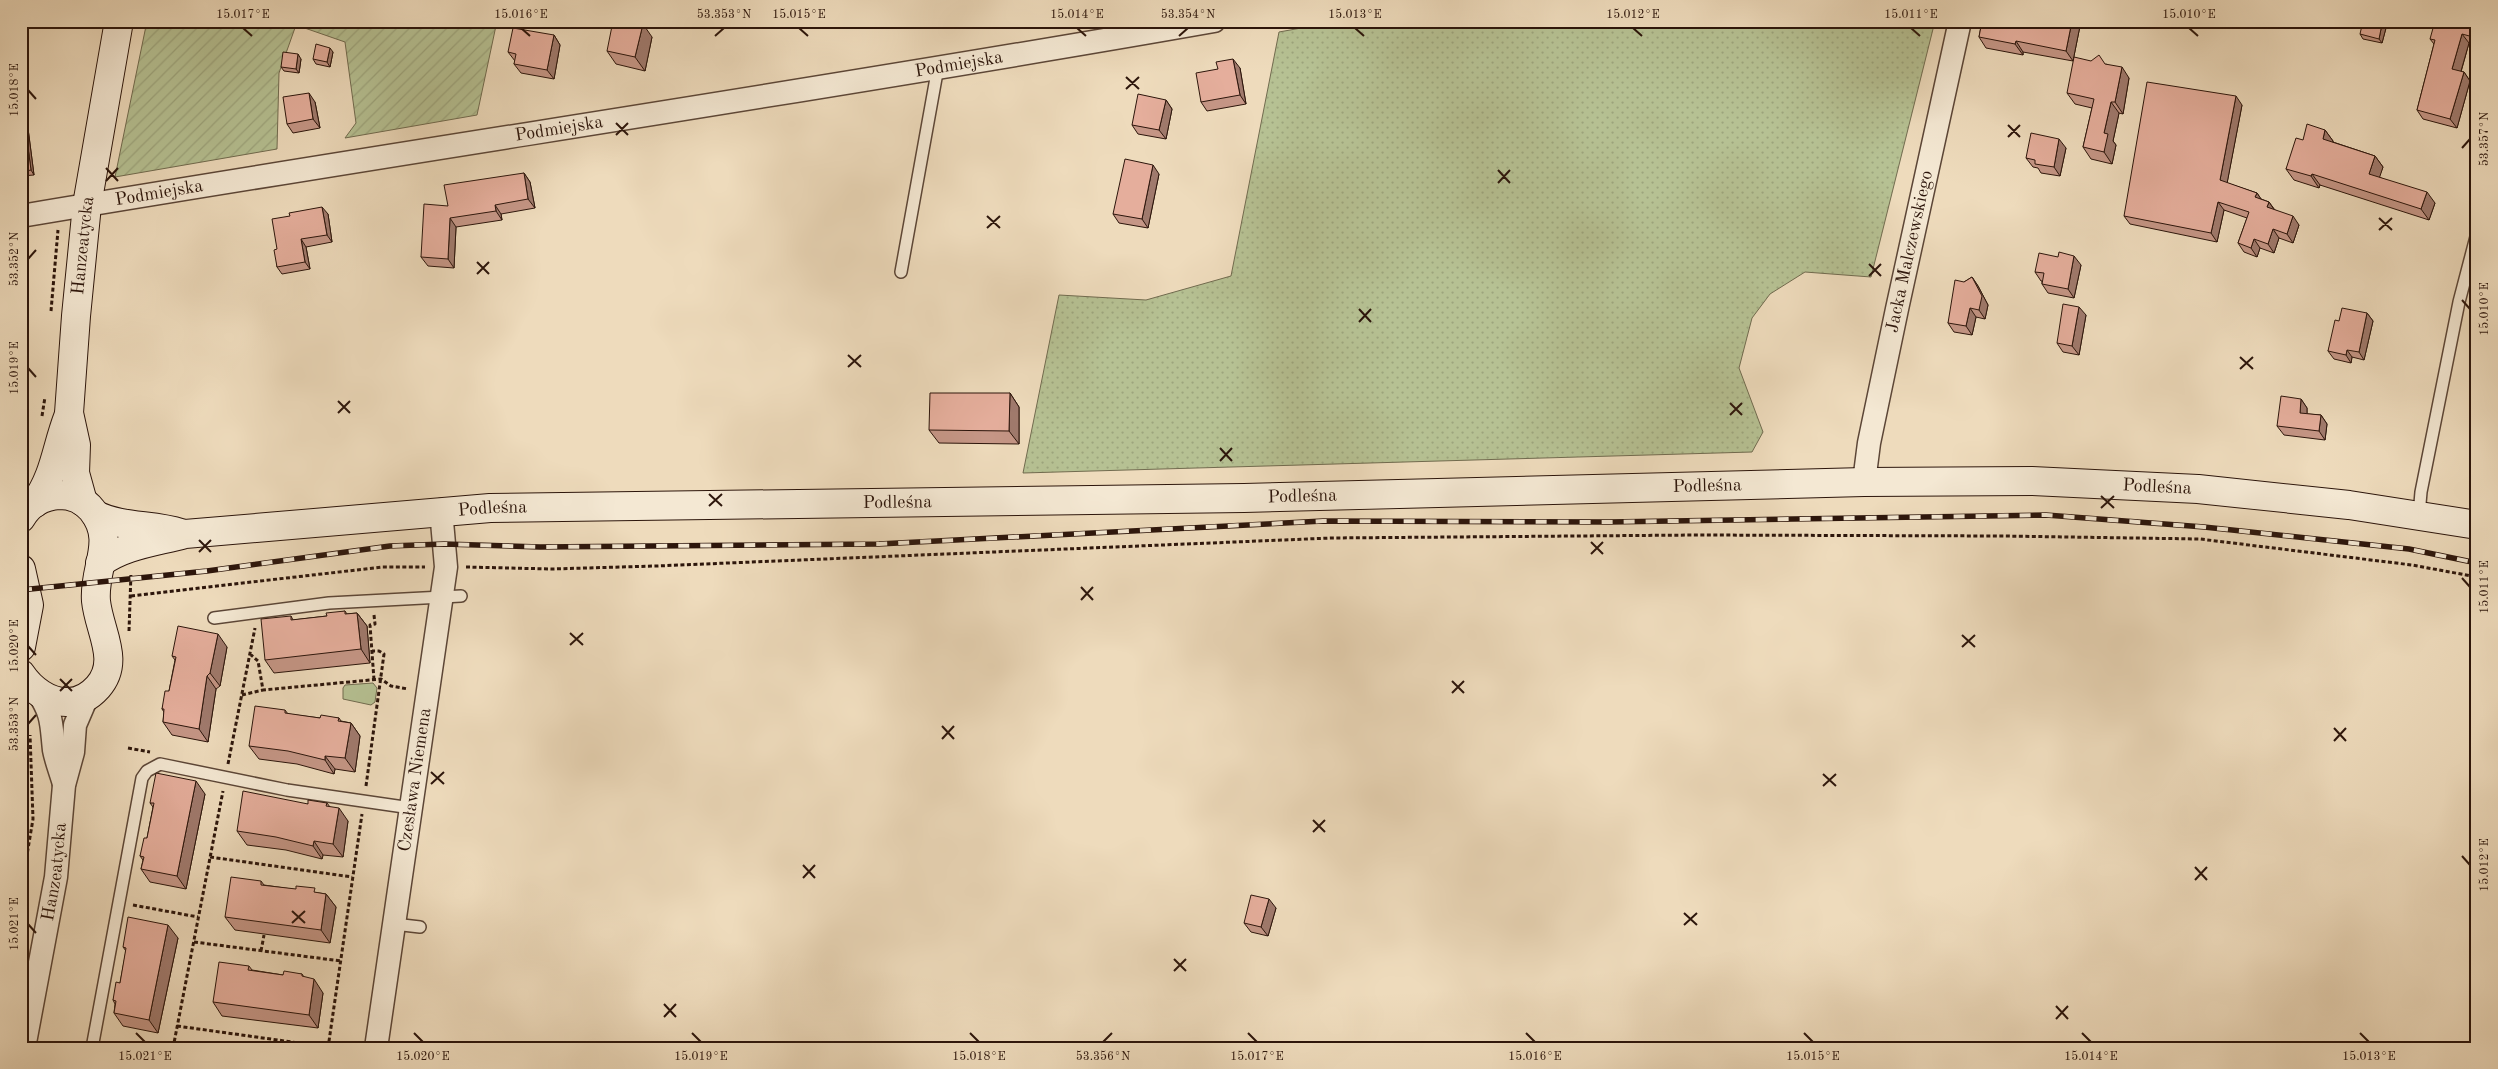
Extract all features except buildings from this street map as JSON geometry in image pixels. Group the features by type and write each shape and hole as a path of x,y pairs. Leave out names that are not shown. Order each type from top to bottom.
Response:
{"street":[{"name":"Hanzeatycka","path":"28,510 47,487 53,471 57,445 69,413 87,205 119,21"},
{"name":"Podmiejska","path":"21,216 380,156 667,113 1214,21"},
{"name":"Jacka Malczewskiego","path":"1864,482 1869,442 1960,21"},
{"name":"Hanzeatycka","path":"24,1048 56,876 64,785 73,752 75,725 87,697 103,682 110,662 96,600 104,533 101,523 89,508 75,473 76,446 69,413"},
{"name":"Podleśna","path":"100,563 112,554 127,548 150,544 185,534 441,510 532,507 1225,498 1864,482 2090,482 2216,491 2349,505 2477,525"},
{"name":"Podleśna","path":"28,510 44,498 64,495 126,525 150,525 185,534"},
{"name":"Czesława Niemena","path":"376,1048 411,808 451,596 446,567 441,510"},
{"path":"22,571 29,605 23,634"},
{"name":"Hanzeatycka","path":"27,682 48,707 53,725 54,751 64,785"},
{"path":"27,682 56,701 64,702 87,697"}],"lane":[{"path":"901,272 938,67"},
{"path":"2419,515 2421,492 2459,302 2477,233"},
{"path":"214,618 329,603 451,596"},
{"path":"92,1048 142,778 153,766 160,764 287,790 411,808"},
{"path":"394,924 420,927"}],"path":[{"path":"131,596 382,567 551,569 1331,538 1698,535 2200,539 2412,565 2477,577"},
{"path":"228,767 256,627 253,612"},
{"path":"365,612 383,612"},
{"path":"374,612 375,624 370,625 374,680"},
{"path":"256,627 264,624"},
{"path":"177,1026 328,1048 384,654 379,650 372,651"},
{"path":"250,654 258,661 263,690"},
{"path":"242,695 263,690 380,679 391,686 415,690"},
{"path":"173,1048 224,787"},
{"path":"210,857 352,877"},
{"path":"120,902 198,918"},
{"path":"261,951 264,935"},
{"path":"194,942 341,961"}],"green space":[{"path":"147,21 497,21 477,115 345,138 356,123 345,42 296,25 279,73 277,149 115,177"},
{"path":"1340,21 1935,21 1871,277 1805,272 1770,294 1752,318 1739,368 1763,432 1752,452 1023,473 1059,295 1146,300 1231,276 1279,32"},
{"path":"373,683 377,688 375,702 371,705 343,699 343,688 345,685"}],"railway":[{"path":"21,590 207,571 390,546 444,544 540,547 879,544 1323,521 1609,522 2046,515 2204,527 2409,549 2477,563"}]}
